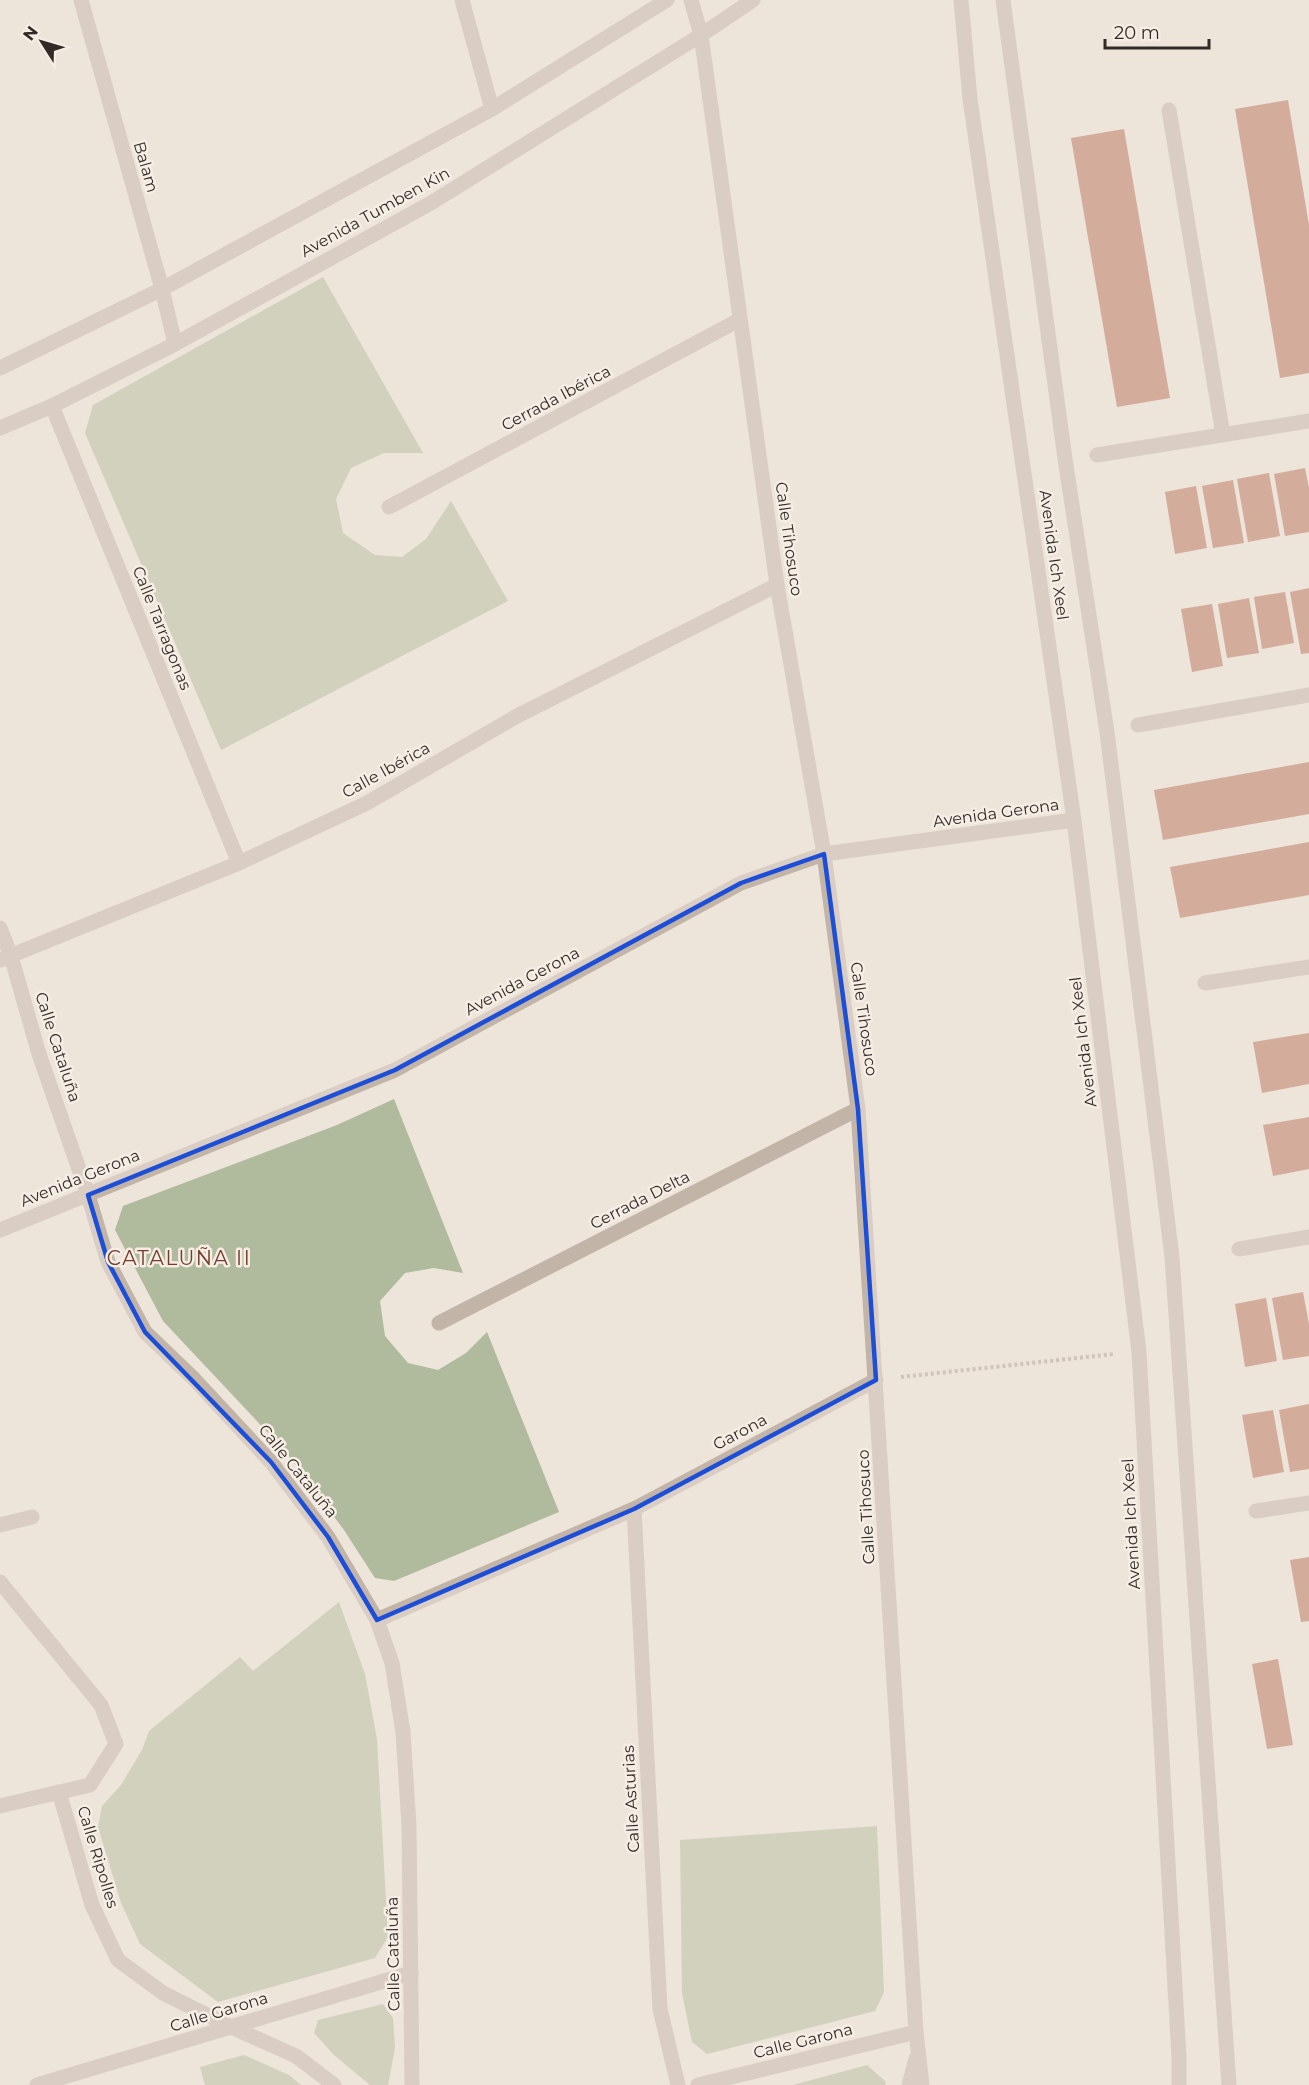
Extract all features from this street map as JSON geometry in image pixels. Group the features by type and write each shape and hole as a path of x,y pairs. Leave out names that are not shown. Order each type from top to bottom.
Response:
{"street":[{"name":"Balam","path":"81,0 162,289 175,344"},
{"path":"462,0 492,109"},
{"name":"Avenida Tumben Kin","path":"0,368 162,289 492,109 667,0"},
{"name":"Calle Tihosuco","path":"691,0 701,35 777,585 824,854 858,1109 917,2053 922,2085"},
{"name":"Avenida Tumben Kin","path":"0,428 52,406 175,344 431,203 701,35 753,0"},
{"name":"Avenida Ich Xeel","path":"961,0 970,99 1074,820 1139,1352 1179,2085"},
{"path":"1003,0 1065,459 1107,732 1172,1257 1229,2085"},
{"path":"1169,110 1222,435"},
{"name":"Cerrada Ibérica","path":"389,507 739,320"},
{"name":"Calle Tarragonas","path":"52,406 239,863"},
{"path":"1096,455 1309,421"},
{"name":"Calle Ibérica","path":"6,958 239,863 367,803 517,716 777,585"},
{"path":"1138,724 1309,695"},
{"name":"Avenida Gerona","path":"0,1230 395,1070 741,882 824,854 1074,820"},
{"name":"Calle Cataluña","path":"0,928 6,958 88,1195 108,1262 146,1332 194,1379 271,1462 328,1538 377,1620 392,1663 403,1732 409,1826 412,2085"},
{"path":"1205,983 1309,967"},
{"name":"Cerrada Delta","path":"439,1323 858,1109"},
{"path":"1239,1249 1309,1238"},
{"name":"Garona","path":"377,1620 634,1509 876,1380"},
{"path":"1256,1511 1309,1503"},
{"name":"Calle Asturias","path":"634,1509 660,2009 678,2085"},
{"path":"0,1525 32,1517"},
{"name":"Calle Ripolles","path":"0,1582 101,1705 116,1744 90,1785 59,1792 92,1905 118,1960 163,1994 296,2056 334,2085"},
{"path":"0,1806 59,1792"},
{"name":"Calle Garona","path":"38,2085 411,1973"},
{"name":"Calle Garona","path":"698,2085 916,2032"},
{"name":"Calle Tihosuco","path":"909,2085 917,2053"}],"path":[{"path":"876,1380 1139,1352"}],"highlighted area":[{"path":"824,854 858,1109 876,1380 634,1509 377,1620 328,1537 271,1462 145,1332 108,1262 88,1195 395,1070 741,883"}],"green space":[{"path":"323,277 423,453 384,453 351,468 336,499 343,533 375,555 402,557 426,539 451,501 508,601 221,750 85,433 93,405"},
{"path":"394,1099 463,1273 434,1268 405,1273 380,1301 385,1336 408,1363 438,1370 466,1353 487,1332 559,1512 394,1581 375,1578 344,1530 285,1451 163,1321 115,1230 123,1206 337,1125"},
{"path":"339,1602 365,1674 377,1739 388,1937 375,1958 218,2002 140,1944 121,1903 98,1827 102,1806 121,1785 142,1750 149,1731 240,1657 253,1671"},
{"path":"877,1826 884,1992 875,2011 707,2054 692,2042 682,1993 680,1840"},
{"path":"383,2004 393,2018 395,2048 388,2085 370,2085 334,2055 314,2033 318,2020"},
{"path":"244,2055 289,2075 301,2085 205,2085 200,2067"},
{"path":"867,2065 886,2082 885,2085 793,2085"}],"building":[{"path":"1288,100 1309,225 1309,373 1280,378 1235,109"},
{"path":"1124,129 1170,398 1117,407 1071,138"},
{"path":"1305,468 1309,488 1309,532 1285,536 1274,474"},
{"path":"1269,473 1280,536 1248,542 1237,479"},
{"path":"1233,480 1244,543 1213,548 1202,486"},
{"path":"1196,486 1207,548 1175,554 1165,492"},
{"path":"1309,588 1309,653 1301,654 1290,592"},
{"path":"1285,592 1294,643 1262,649 1254,597"},
{"path":"1249,598 1259,653 1227,658 1218,604"},
{"path":"1212,604 1223,666 1192,672 1181,609"},
{"path":"1309,762 1309,814 1163,840 1154,790"},
{"path":"1309,842 1309,895 1180,918 1170,867"},
{"path":"1309,1033 1309,1084 1262,1093 1253,1042"},
{"path":"1309,1117 1309,1169 1273,1176 1263,1125"},
{"path":"1303,1292 1309,1324 1309,1356 1283,1360 1272,1298"},
{"path":"1266,1298 1277,1361 1245,1367 1235,1304"},
{"path":"1309,1404 1309,1469 1290,1472 1279,1410"},
{"path":"1273,1410 1284,1472 1253,1478 1242,1415"},
{"path":"1309,1557 1309,1621 1301,1622 1290,1560"},
{"path":"1278,1659 1293,1745 1267,1749 1252,1664"}],"district":[{"name":"CATALUÑA II","path":"179,1258"}]}
